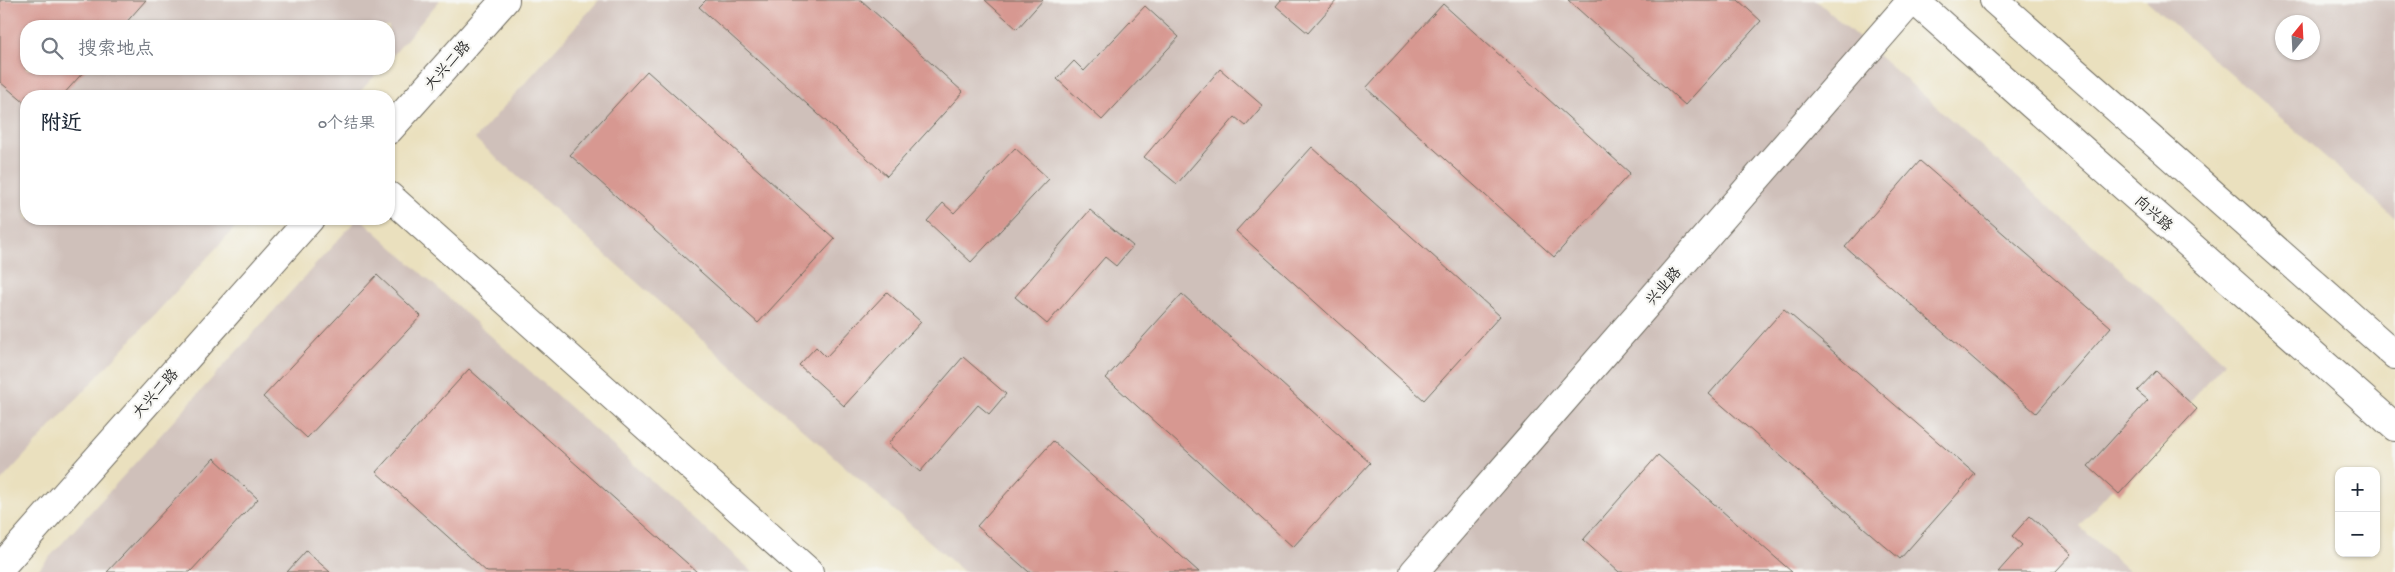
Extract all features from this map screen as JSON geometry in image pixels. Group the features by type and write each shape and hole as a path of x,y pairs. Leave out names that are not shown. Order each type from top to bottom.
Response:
{"street":[{"name":"大兴二路","path":"395,123 505,0"},
{"name":"向兴路","path":"1913,0 2395,427"},
{"name":"兴业路","path":"1414,572 1913,0"},
{"path":"1994,0 2395,355"},
{"path":"395,201 808,572"},
{"name":"大兴二路","path":"0,568 305,225"}],"shaded area":[{"path":"0,0 440,0 395,53 395,20 20,20 20,75 375,75 362,90 20,90 20,225 237,225 0,482"},
{"path":"599,0 1816,0 2225,362 2079,526 2130,572 964,572 475,139"},
{"path":"2146,0 2395,0 2395,218"},
{"path":"352,225 368,225 753,572 36,572"}],"building":[{"path":"0,0 146,0 128,20 20,20 20,75 81,75 67,90 20,90 20,99 0,82"},
{"path":"706,0 861,0 963,92 887,176 699,7"},
{"path":"985,0 1043,0 1017,29"},
{"path":"1281,0 1337,0 1308,33 1276,6"},
{"path":"1568,0 1738,0 1761,21 1685,105"},
{"path":"1443,4 1630,173 1554,257 1366,88"},
{"path":"1145,6 1179,37 1102,120 1057,79 1074,61 1084,71"},
{"path":"1220,69 1263,106 1246,126 1235,117 1177,184 1144,157"},
{"path":"647,71 835,239 758,323 570,155"},
{"path":"1312,147 1500,316 1424,400 1236,231"},
{"path":"1015,148 1049,179 971,262 927,221 943,203 954,213"},
{"path":"1920,161 2111,327 2036,413 1845,247"},
{"path":"1090,210 1133,246 1116,266 1105,257 1047,324 1015,297"},
{"path":"377,275 421,316 307,438 263,397"},
{"path":"887,292 921,322 844,406 799,365 816,347 826,357"},
{"path":"1182,294 1370,463 1293,547 1106,378"},
{"path":"1784,309 1975,474 1900,559 1709,394"},
{"path":"963,357 1006,394 989,414 978,405 920,472 888,444"},
{"path":"469,369 697,572 487,572 376,472"},
{"path":"2156,371 2197,409 2119,494 2088,466 2148,400 2137,391"},
{"path":"1053,441 1199,572 1029,572 977,526"},
{"path":"1658,455 1792,572 1619,572 1583,540"},
{"path":"214,458 258,499 190,572 107,572"},
{"path":"2030,516 2072,554 2055,572 1998,572 2022,545 2012,536"},
{"path":"306,551 330,572 287,572"}]}
